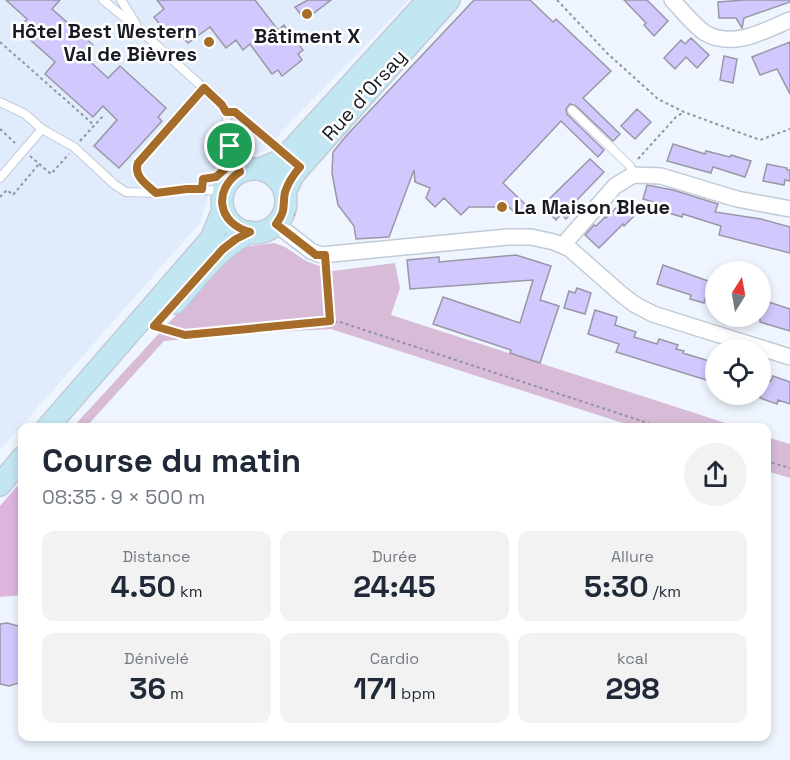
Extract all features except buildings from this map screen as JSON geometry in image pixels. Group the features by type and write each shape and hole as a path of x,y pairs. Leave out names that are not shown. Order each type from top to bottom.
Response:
{"main road":[{"name":"Rue d'Orsay","path":"250,170 275,164 286,156 428,0"},
{"name":"Rue d'Orsay","path":"285,193 292,177 300,167 449,0"},
{"path":"51,423 211,239 218,227 216,197 233,176 250,170 276,178 285,193 286,204 276,224 268,229 250,232 223,249 62,423"},
{"path":"216,197 233,225 250,232"},
{"path":"2,482 18,464"}],"street":[{"path":"672,0 705,32 717,37 742,39 790,20"},
{"path":"563,245 615,186 638,175 662,176 737,199 790,209"},
{"path":"276,224 316,255 518,236 563,245 584,260 627,298 653,314 790,357"}],"lane":[{"path":"103,0 141,31 222,105 226,112 230,146 250,170"},
{"path":"121,0 141,31"},
{"path":"156,193 137,174 136,167 204,88"},
{"path":"0,102 25,114 42,129 74,147 120,189 139,194 187,189 216,197"},
{"path":"572,110 638,175"},
{"path":"0,178 42,129"}],"path":[{"path":"557,0 608,54 658,99 684,112 760,140 790,129"},
{"path":"0,42 94,125"},
{"path":"226,112 235,112 286,156"},
{"path":"638,175 641,166 635,161 676,117 684,112"},
{"path":"0,129 17,144 11,151"},
{"path":"216,197 203,179 216,177 226,168 222,149 230,146"},
{"path":"0,197 6,190 13,195 39,164"},
{"path":"325,255 330,321"},
{"path":"154,326 185,335 330,321 340,322 648,423"},
{"path":"771,462 790,468"}],"shaded area":[{"path":"0,0 409,0 262,152 217,166 200,223 24,423 18,423 18,430 0,450"},
{"path":"274,243 285,247 306,261 333,271 395,263 400,288 391,315 726,423 623,423 331,329 164,341 90,423 77,423 234,252 243,247"},
{"path":"771,438 790,444 790,478 771,472"},
{"path":"18,485 18,595 0,597 0,506"}],"place":[{"name":"Bâtiment X","path":"307,14"},
{"name":"Hôtel Best Western Val de Bièvres","path":"209,42"},
{"name":"La Maison Bleue","path":"502,207"}],"route":[{"path":"204,88 216,98 226,112 235,112 300,167 292,177 285,193 286,204 276,224 316,255 325,255 330,321 185,335 154,326 223,249 250,232 233,225 223,210 223,191 233,176 240,172 230,146 222,149 226,168 216,177 203,179 202,189 156,193 137,174 136,167 148,150 204,88"}]}
